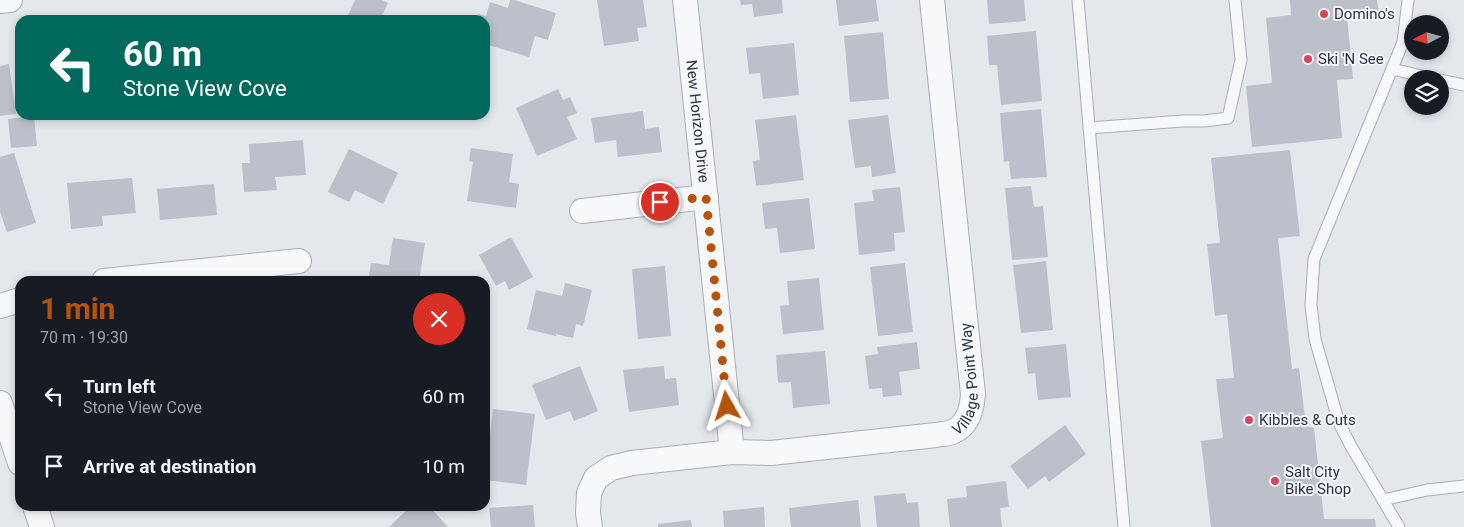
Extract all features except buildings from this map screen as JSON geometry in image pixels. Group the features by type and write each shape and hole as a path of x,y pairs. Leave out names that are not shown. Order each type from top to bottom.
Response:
{"street":[{"path":"0,1 10,0"},
{"name":"New Horizon Drive","path":"685,0 732,452"},
{"name":"Village Point Way","path":"590,527 588,513 589,493 596,478 611,468 732,452 771,453 936,435 954,431 965,423 972,408 973,394 932,0"},
{"path":"582,211 706,197"},
{"path":"153,276 299,261"},
{"path":"0,306 15,302"},
{"path":"0,403 15,447"},
{"path":"37,511 42,527"}],"lane":[{"path":"1078,0 1124,527"},
{"path":"1089,128 1183,121 1204,122 1228,118 1241,60 1235,0"},
{"path":"1399,527 1339,423 1315,340 1311,305 1314,259 1403,42 1408,0"},
{"path":"1392,69 1404,72"},
{"path":"1449,82 1464,85"},
{"path":"1382,500 1427,490 1464,486"}],"place":[{"name":"Domino's","path":"1324,14"},
{"name":"Ski 'N See","path":"1308,59"},
{"name":"Kibbles & Cuts","path":"1249,420"},
{"name":"Salt City Bike Shop","path":"1275,481"}],"route":[{"path":"660,202 706,197 727,406"}]}
